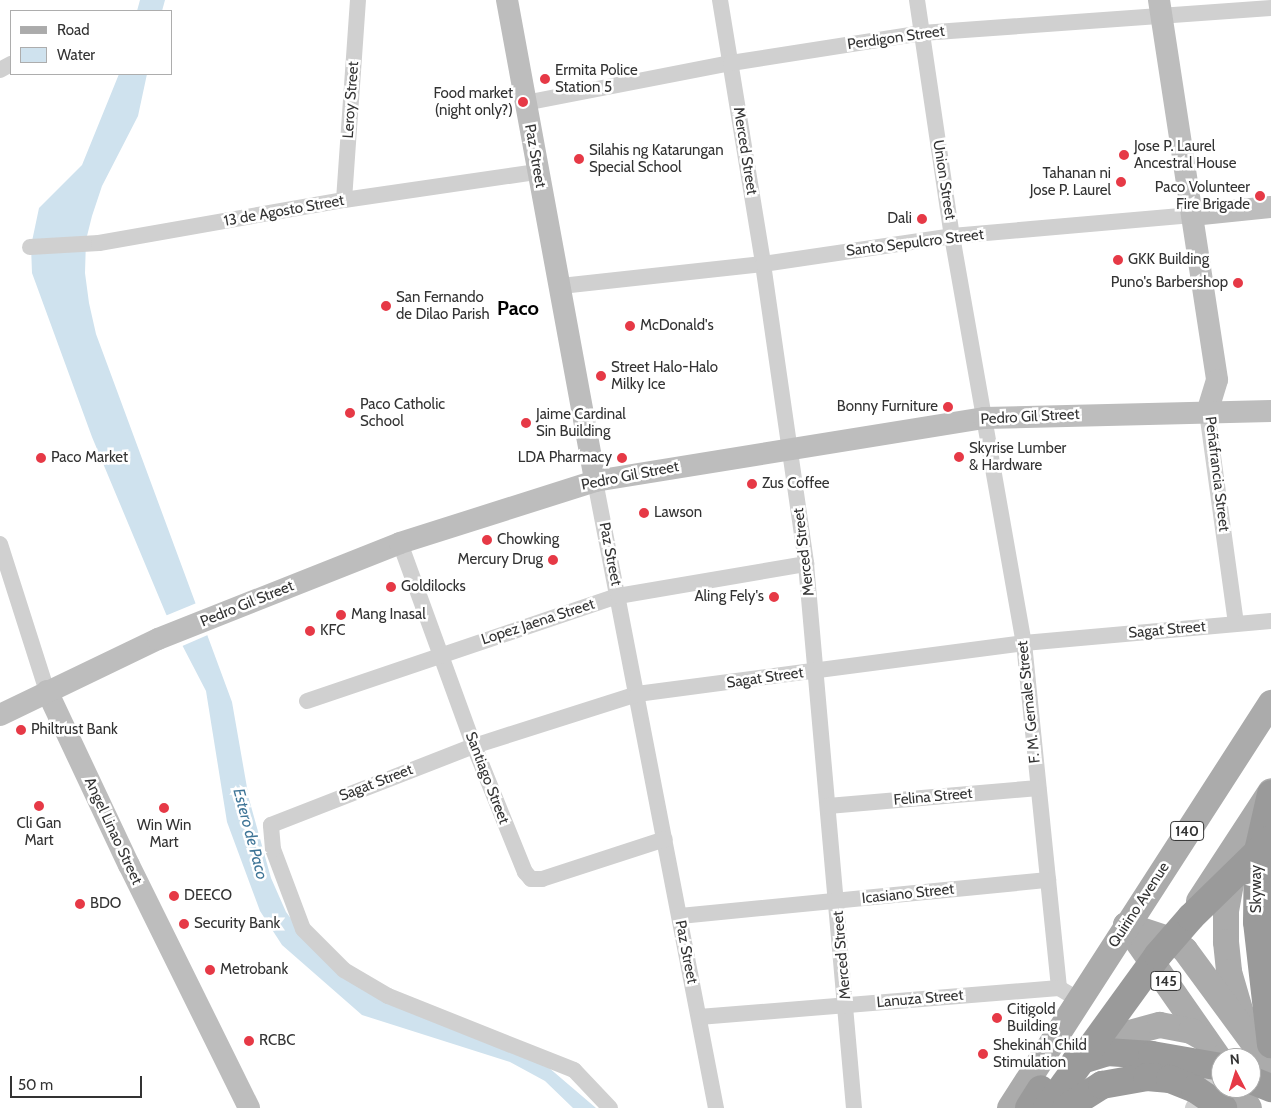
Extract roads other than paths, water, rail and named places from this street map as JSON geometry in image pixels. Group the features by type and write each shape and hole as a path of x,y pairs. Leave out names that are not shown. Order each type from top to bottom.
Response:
{"highway":[{"name":"Skyway","path":"1271,794 1258,851 1257,904 1264,996 1271,1044"},
{"path":"1047,1108 1163,949 1191,917 1271,839"},
{"path":"1029,1108 1041,1089 1074,1062 1108,1052 1211,1056"},
{"path":"1065,1108 1102,1085 1147,1077 1170,1079 1195,1089 1211,1090"}],"main road":[{"name":"Paz Street","path":"507,0 595,481"},
{"name":"Peñafrancia Street","path":"1160,7 1217,380 1207,412"},
{"name":"Santo Sepulcro Street","path":"1192,215 1271,207"},
{"name":"Pedro Gil Street","path":"0,716 47,690 158,640 400,543 595,481 984,418 1271,411"},
{"name":"Angel Linao Street","path":"47,690 129,865 249,1108"},
{"name":"Quirino Avenue","path":"1010,1108 1069,994 1126,925 1271,703"},
{"path":"1065,1108 1271,790"},
{"path":"1246,1030 1228,972 1226,911 1239,848 1252,819"},
{"name":"145","path":"1126,925 1174,940 1197,962 1246,1030 1271,1069"},
{"name":"145","path":"1126,925 1211,1049"},
{"path":"1103,1049 1122,1034 1160,1025 1191,1031 1211,1051"},
{"path":"1261,1077 1271,1069"}],"street":[{"name":"Leroy Street","path":"344,200 358,0"},
{"name":"Merced Street","path":"720,0 764,264 806,564 817,671 854,1108"},
{"name":"Union Street","path":"917,0 952,236 984,418"},
{"name":"Perdigon Street","path":"525,103 731,64 922,32 1160,7 1271,8"},
{"name":"13 de Agosto Street","path":"30,247 99,243 344,200 537,172"},
{"name":"Santo Sepulcro Street","path":"560,286 764,264 952,236 1192,215"},
{"name":"Peñafrancia Street","path":"1207,412 1236,623"},
{"name":"F. M. Gernale Street","path":"984,418 1024,643 1048,880 1069,994"},
{"name":"Paz Street","path":"595,481 716,1108"},
{"name":"Santiago Street","path":"400,543 442,653 474,746 525,872 531,879 542,879 665,839"},
{"name":"Angel Linao Street","path":"0,544 47,690"},
{"name":"Lopez Jaena Street","path":"307,701 442,653 618,596 806,564"},
{"name":"Sagat Street","path":"610,1108 574,1070 388,996 344,970 304,929 273,849 271,824 474,746 637,694 1024,643 1271,621"},
{"name":"Felina Street","path":"828,806 1038,788"},
{"name":"Icasiano Street","path":"680,916 1048,880"},
{"name":"Lanuza Street","path":"699,1017 846,1006 1069,994"},
{"path":"1193,1108 1211,1067"}],"water":[{"path":"140,0 165,0 162,10 137,10"},
{"name":"Estero de Paco","path":"119,75 147,75 138,116 102,186 92,216 86,240 85,273 89,303 96,334 232,702 249,799 271,878 286,912 308,941 337,968 548,1067 596,1108 573,1108 545,1081 510,1062 362,1015 282,945 260,911 227,822 206,691 166,614 92,437 32,273 31,246 39,208 82,165"}],"place":[{"name":"Ermita Police Station 5","path":"545,79"},
{"name":"Food market (night only?)","path":"523,102"},
{"name":"Jose P. Laurel Ancestral House","path":"1124,155"},
{"name":"Silahis ng Katarungan Special School","path":"579,159"},
{"name":"Tahanan ni Jose P. Laurel","path":"1121,182"},
{"name":"Paco Volunteer Fire Brigade","path":"1260,196"},
{"name":"Dali","path":"922,219"},
{"name":"GKK Building","path":"1118,260"},
{"name":"Puno's Barbershop","path":"1238,283"},
{"name":"San Fernando de Dilao Parish","path":"386,306"},
{"name":"McDonald's","path":"630,326"},
{"name":"Street Halo-Halo Milky Ice","path":"601,376"},
{"name":"Bonny Furniture","path":"948,407"},
{"name":"Paco Catholic School","path":"350,413"},
{"name":"Jaime Cardinal Sin Building","path":"526,423"},
{"name":"Skyrise Lumber & Hardware","path":"959,457"},
{"name":"Paco Market","path":"41,458"},
{"name":"LDA Pharmacy","path":"622,458"},
{"name":"Zus Coffee","path":"752,484"},
{"name":"Lawson","path":"644,513"},
{"name":"Chowking","path":"487,540"},
{"name":"Mercury Drug","path":"553,560"},
{"name":"Goldilocks","path":"391,587"},
{"name":"Aling Fely's","path":"774,597"},
{"name":"Mang Inasal","path":"341,615"},
{"name":"KFC","path":"310,631"},
{"name":"Philtrust Bank","path":"21,730"},
{"name":"Cli Gan Mart","path":"39,806"},
{"name":"Win Win Mart","path":"164,808"},
{"name":"DEECO","path":"174,896"},
{"name":"BDO","path":"80,904"},
{"name":"Security Bank","path":"184,924"},
{"name":"Metrobank","path":"210,970"},
{"name":"Citigold Building","path":"997,1018"},
{"name":"RCBC","path":"249,1041"},
{"name":"Shekinah Child Stimulation","path":"983,1054"}],"district":[{"name":"Paco","path":"518,308"}]}
